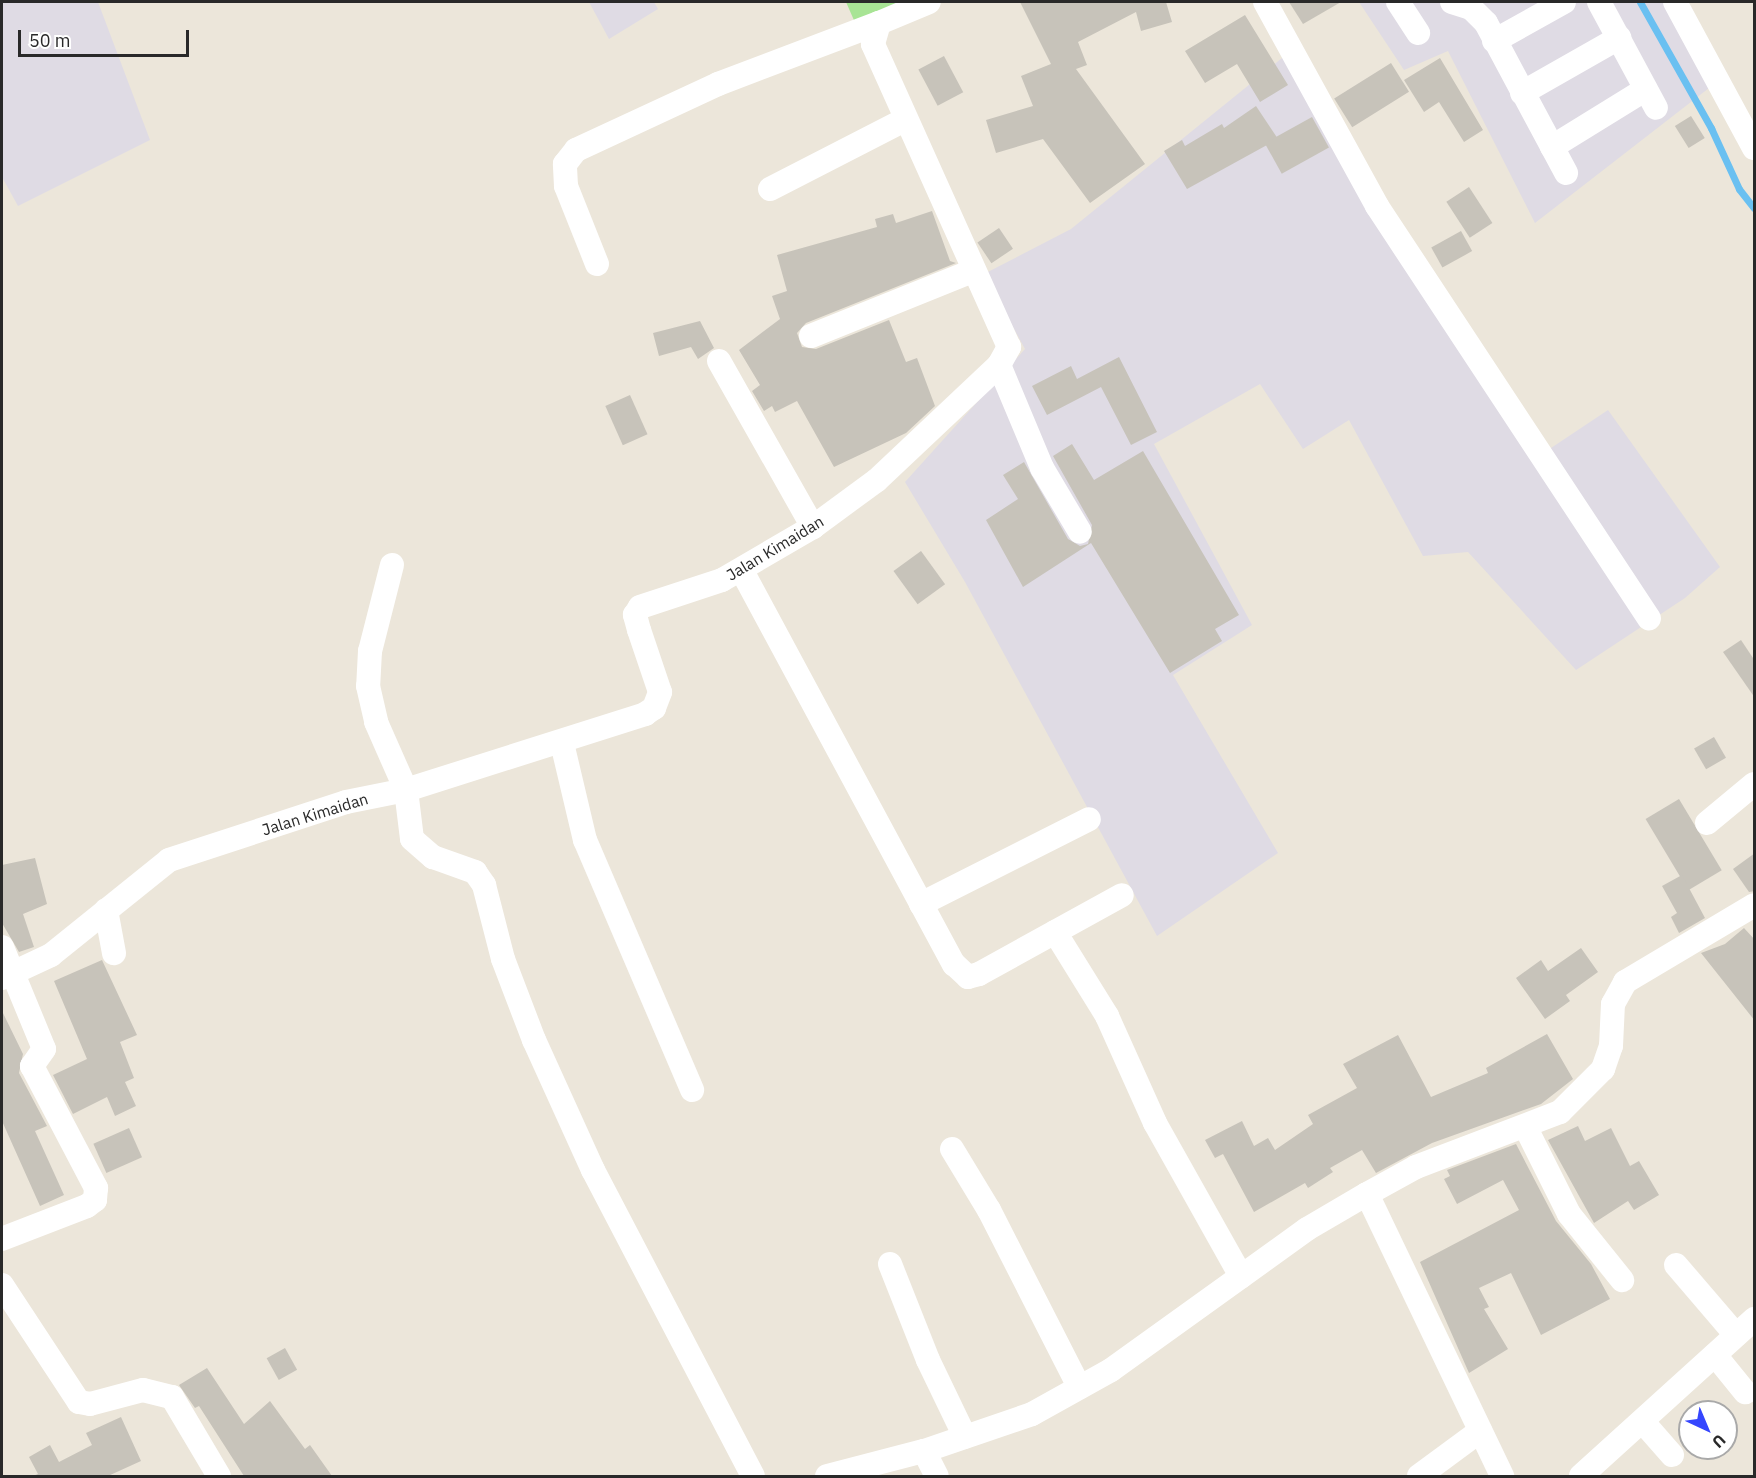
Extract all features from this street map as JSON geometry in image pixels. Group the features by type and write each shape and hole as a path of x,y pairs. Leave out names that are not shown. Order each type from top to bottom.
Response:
{"street":[{"path":"597,264 566,186 565,164 576,150 718,84 928,2"},
{"path":"1265,2 1377,206 1649,618"},
{"path":"1398,2 1418,33"},
{"path":"1494,41 1564,2"},
{"path":"1552,147 1651,99 1599,2"},
{"path":"1675,2 1755,148"},
{"path":"1469,4 1494,41 1566,173"},
{"path":"879,22 873,44 904,120 1009,347 999,365 1042,468 1080,532"},
{"path":"1522,93 1619,38"},
{"path":"770,189 904,120"},
{"path":"811,336 974,271"},
{"path":"719,361 813,527"},
{"name":"Jalan Kimaidan","path":"7,976 51,955 169,860 346,802 406,790 562,743 654,708 660,692 635,615 640,607 742,571 813,527 877,480 999,365"},
{"path":"392,565 370,651 368,686 376,722 406,790 412,839 421,851 475,872 484,885 507,969 578,1138 753,1476"},
{"path":"742,571 954,964 968,977 1122,895"},
{"path":"562,743 585,840 692,1090"},
{"path":"1707,823 1755,784"},
{"path":"921,904 1089,819"},
{"path":"827,1476 924,1451 1032,1414 1111,1370 1241,1276 1367,1194 1416,1167 1526,1128 1560,1112 1603,1069 1611,1046 1613,1004 1625,982 1755,906"},
{"path":"106,910 114,953"},
{"path":"1055,932 1107,1016 1155,1123 1241,1276"},
{"path":"2,947 7,976 44,1048 32,1066 57,1120 64,1124 79,1149 96,1194 87,1206 2,1239"},
{"path":"1526,1128 1569,1215 1622,1280"},
{"path":"952,1149 989,1210 1079,1387"},
{"path":"1367,1194 1502,1476"},
{"path":"890,1263 928,1360 965,1437"},
{"path":"1676,1265 1736,1335"},
{"path":"2,1285 79,1402 90,1404 144,1390 172,1397 219,1476"},
{"path":"1581,1476 1755,1319"},
{"path":"1715,1355 1745,1392"},
{"path":"1643,1422 1672,1455"},
{"path":"1419,1476 1480,1431"},
{"path":"924,1451 937,1476"}],"shaded area":[{"path":"2,2 98,2 150,140 18,206 2,177"},
{"path":"589,2 654,2 658,9 609,39"},
{"path":"1359,2 1665,2 1709,88 1535,223 1448,51 1404,70"},
{"path":"1287,54 1548,450 1608,410 1720,567 1685,598 1576,670 1468,552 1423,556 1349,420 1303,449 1260,384 1154,444 1252,625 1173,675 1278,853 1157,936 965,582 905,482 1025,349 984,274 1071,229"}],"green space":[{"path":"846,2 940,2 860,34"}],"building":[{"path":"1020,2 1166,2 1172,22 1141,31 1136,12 1078,42 1087,65 1076,69 1145,164 1090,203 1043,139 996,153 986,120 1033,106 1021,76 1051,64"},
{"path":"1289,2 1341,2 1303,24"},
{"path":"1245,15 1288,85 1260,102 1237,64 1205,83 1185,51"},
{"path":"944,56 963,92 938,106 918,70"},
{"path":"1440,58 1483,130 1464,142 1439,102 1424,112 1404,80"},
{"path":"1391,63 1409,92 1352,127 1334,99"},
{"path":"1256,106 1278,139 1187,189 1164,151 1182,140 1185,146 1222,124 1224,128"},
{"path":"1691,116 1705,138 1689,148 1675,126"},
{"path":"1312,117 1329,148 1282,174 1265,143"},
{"path":"1469,187 1492,223 1470,238 1446,202"},
{"path":"932,211 950,261 956,263 806,323 797,333 802,347 816,349 889,320 906,362 917,358 935,406 906,433 834,467 797,401 775,412 772,406 764,411 752,391 760,385 739,350 780,319 772,296 787,291 777,255 877,227 875,219 893,214 896,223"},
{"path":"999,228 1013,249 991,263 977,243"},
{"path":"1461,231 1472,251 1442,268 1431,247"},
{"path":"700,321 714,348 698,359 691,347 659,356 653,333"},
{"path":"1119,357 1157,432 1131,445 1101,387 1047,415 1032,386 1071,366 1077,379"},
{"path":"630,395 647,434 623,445 605,406"},
{"path":"1072,444 1094,480 1143,451 1239,615 1215,629 1222,641 1170,673 1091,543 1023,587 986,520 1018,499 1003,475 1024,462 1068,539 1080,546 1088,544 1092,525 1053,456"},
{"path":"921,551 945,584 918,604 893,571"},
{"path":"1741,640 1755,661 1755,698 1723,652"},
{"path":"1714,737 1726,758 1706,769 1694,748"},
{"path":"1679,799 1722,870 1688,890 1646,819"},
{"path":"1755,853 1755,891 1749,892 1733,869"},
{"path":"35,858 47,904 23,914 34,947 19,952 2,923 2,865"},
{"path":"1682,875 1705,918 1679,933 1671,917 1677,913 1662,886"},
{"path":"1744,928 1755,940 1755,1021 1701,953 1725,944"},
{"path":"1581,948 1598,972 1566,995 1570,1001 1545,1019 1516,978 1541,960 1548,971"},
{"path":"102,960 137,1035 120,1042 134,1078 125,1082 136,1106 115,1116 107,1097 73,1114 53,1075 87,1059 54,981"},
{"path":"2,1011 23,1054 19,1073 47,1126 35,1131 64,1195 40,1206 2,1121"},
{"path":"1547,1034 1573,1079 1541,1104 1432,1143 1376,1173 1362,1150 1330,1168 1333,1172 1308,1188 1305,1183 1254,1212 1223,1154 1215,1158 1205,1140 1242,1121 1254,1146 1268,1138 1275,1150 1313,1124 1308,1115 1357,1088 1343,1064 1398,1035 1431,1097 1488,1073 1486,1068"},
{"path":"1578,1126 1585,1141 1611,1128 1630,1166 1639,1161 1659,1195 1634,1210 1628,1201 1594,1223 1548,1140"},
{"path":"129,1128 142,1157 106,1173 93,1144"},
{"path":"1516,1144 1556,1221 1591,1264 1610,1299 1541,1335 1511,1273 1479,1288 1489,1307 1484,1309 1508,1349 1469,1373 1420,1262 1519,1210 1503,1180 1457,1204 1444,1179 1450,1176 1447,1170"},
{"path":"285,1348 297,1370 279,1380 267,1358"},
{"path":"207,1368 244,1424 270,1401 305,1449 310,1445 332,1476 244,1476 199,1406 195,1408 179,1385"},
{"path":"121,1417 141,1461 108,1476 33,1476 38,1474 29,1457 50,1445 59,1462 92,1445 86,1433"}],"waterway":[{"path":"1640,2 1711,128 1739,189 1754,208"}]}
